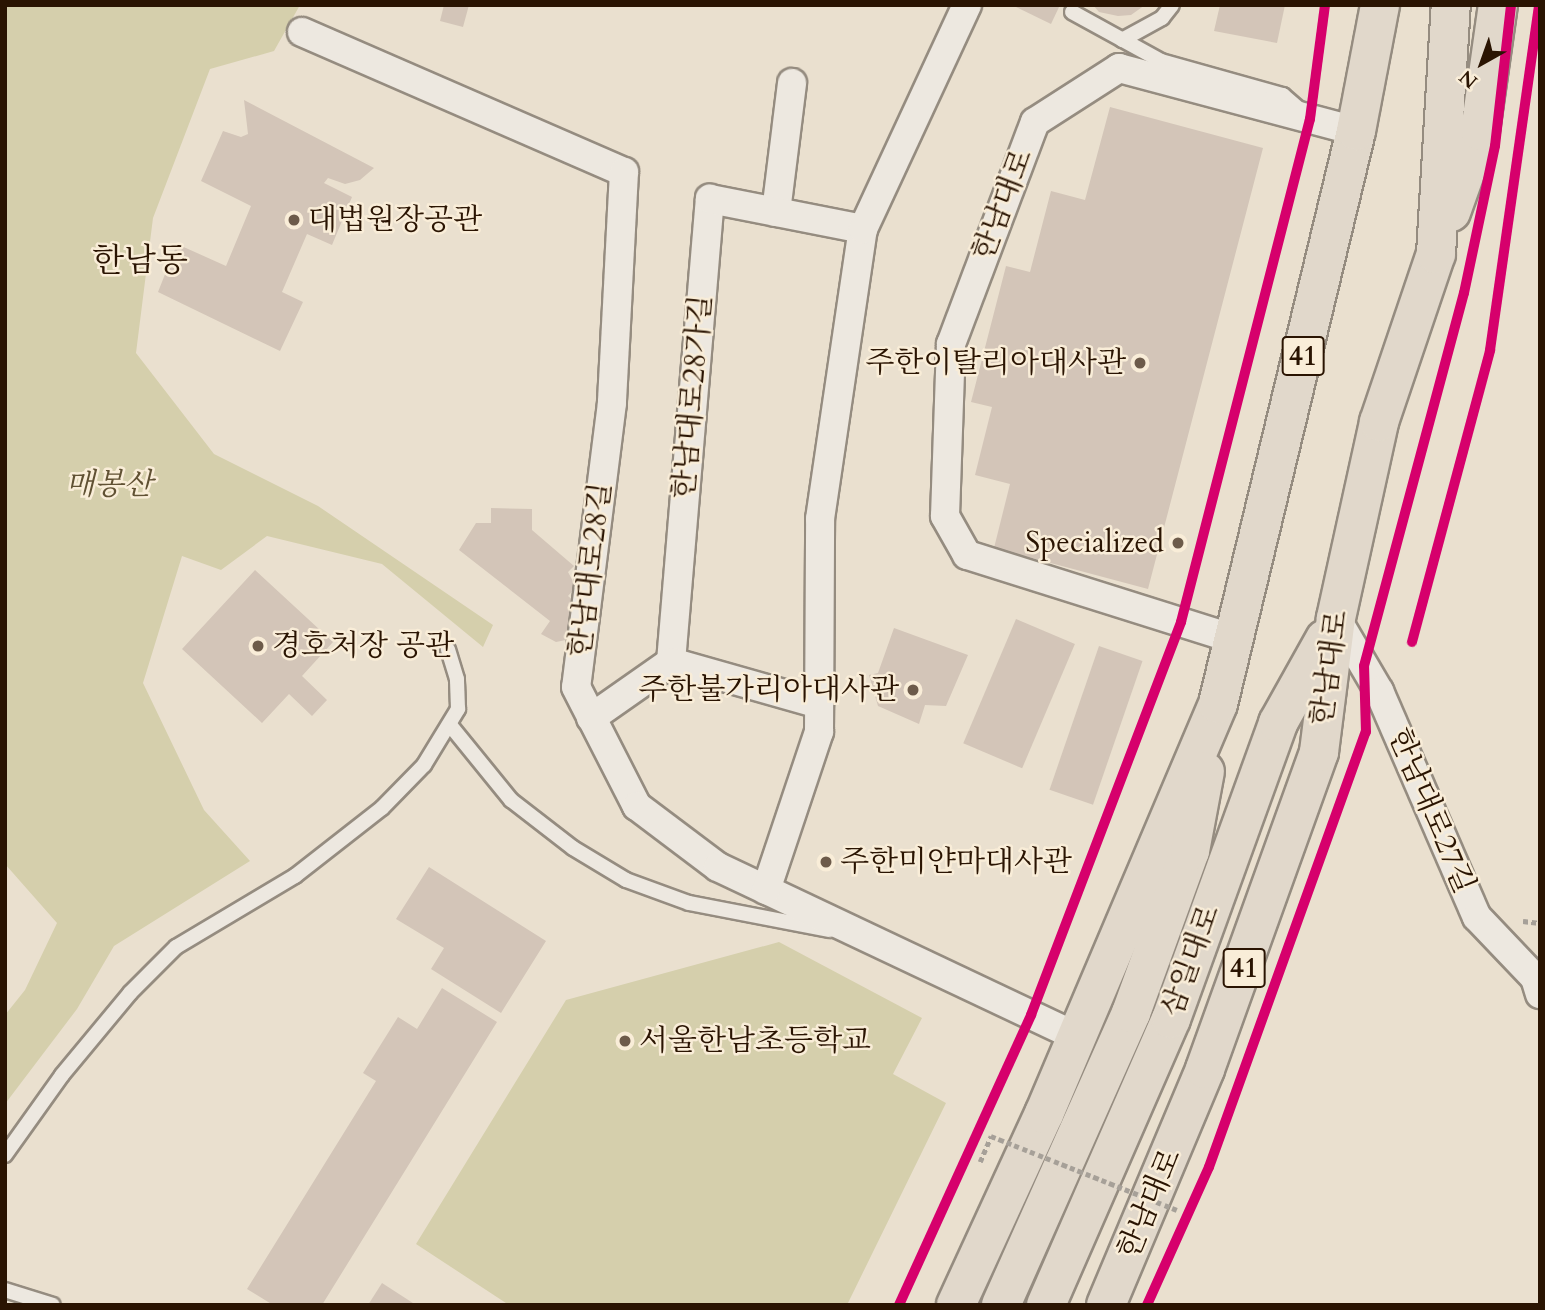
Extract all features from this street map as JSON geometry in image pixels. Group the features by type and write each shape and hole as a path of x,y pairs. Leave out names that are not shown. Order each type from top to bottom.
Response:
{"main road":[{"name":"41","path":"956,1305 1077,1037 1217,704 1356,131 1380,5"},
{"name":"한남대로","path":"1106,1305 1215,1043 1319,752 1336,618 1379,422 1436,254 1451,5"},
{"path":"1436,254 1479,131 1498,5"},
{"name":"삼일대로","path":"1046,1305 1171,1019 1278,723 1336,618"},
{"name":"삼일대로","path":"1001,1305 1131,1013 1190,851 1217,704"}],"street":[{"path":"766,890 819,732 820,519 863,229 967,5"},
{"name":"한남대로28길","path":"302,32 624,172 612,403 576,687 637,806 718,867 1077,1037"},
{"name":"한남대로","path":"1234,639 967,555 945,516 951,344 1035,122 1118,68 1356,131"},
{"path":"776,212 792,83"},
{"name":"한남대로28가길","path":"671,662 710,199 863,229"},
{"name":"한남대로27길","path":"1336,618 1379,691 1477,917 1535,978 1540,994"},
{"path":"592,718 671,662 819,704"}],"lane":[{"path":"1122,40 1162,18 1172,5"},
{"path":"1072,12 1161,61 1283,95 1310,120"},
{"path":"5,1155 62,1075 130,993 176,947 295,876 382,808 424,765 458,709 457,678 447,649"},
{"path":"450,725 512,800 573,848 626,880 689,904 866,937"},
{"path":"5,1290 53,1305"}],"path":[{"path":"1412,642 1490,350 1539,5"},
{"path":"974,1141 980,1129"},
{"path":"991,1136 1184,1212 1185,1224"}],"green space":[{"name":"매봉산","path":"5,5 300,5 274,51 210,69 153,218 136,353 214,454 318,506 493,625 483,647 382,564 267,536 221,570 182,556 143,683 204,810 250,861 114,946 77,1009 5,1104 5,1015 25,990 57,923 5,864"},
{"path":"779,942 922,1018 893,1074 946,1103 847,1305 509,1305 416,1244 566,1000"}],"building":[{"path":"444,5 469,5 463,27 440,21"},
{"path":"1012,5 1060,5 1051,24"},
{"path":"1093,5 1145,5 1131,15 1118,16 1099,12"},
{"path":"1220,5 1285,5 1277,43 1214,31"},
{"name":"대법원장공관","path":"244,100 374,168 360,180 345,184 328,178 324,183 352,197 332,245 307,234 282,292 303,302 280,351 158,292 177,244 226,266 251,206 201,181 223,131 241,137 248,134"},
{"path":"1110,107 1263,148 1148,589 994,548 1010,484 975,475 992,407 971,402 1006,266 1030,272 1051,191 1085,200"},
{"path":"491,508 532,509 532,530 574,566 568,572 576,587 568,596 582,608 566,640 556,642 541,634 550,621 459,550 476,523 491,523"},
{"name":"경호처장 공관","path":"255,570 333,642 302,676 327,700 312,716 289,694 262,723 182,649"},
{"path":"1016,619 1075,644 1022,768 963,743"},
{"name":"주한불가리아대사관","path":"894,628 968,655 946,706 925,705 919,724 878,706 869,675 878,673"},
{"path":"1099,646 1142,661 1093,805 1050,790"},
{"path":"429,867 546,941 501,1013 431,969 444,948 396,919"},
{"path":"442,988 497,1022 322,1305 273,1305 247,1289 376,1081 363,1073 398,1017 417,1029"},
{"path":"382,1283 416,1305 368,1305"}],"cycle path":[{"path":"899,1305 1031,1015 1181,622 1310,119 1325,5"},
{"path":"1147,1305 1209,1167 1366,732 1364,666 1464,293 1495,146 1511,5"},
{"path":"1412,642 1490,350 1539,5"}],"place":[{"name":"대법원장공관","path":"294,220"},
{"name":"주한이탈리아대사관","path":"1140,363"},
{"name":"Specialized","path":"1178,543"},
{"name":"경호처장 공관","path":"258,646"},
{"name":"주한불가리아대사관","path":"913,690"},
{"name":"주한미얀마대사관","path":"826,862"},
{"name":"서울한남초등학교","path":"625,1041"}],"district":[{"name":"한남동","path":"140,261"}]}
